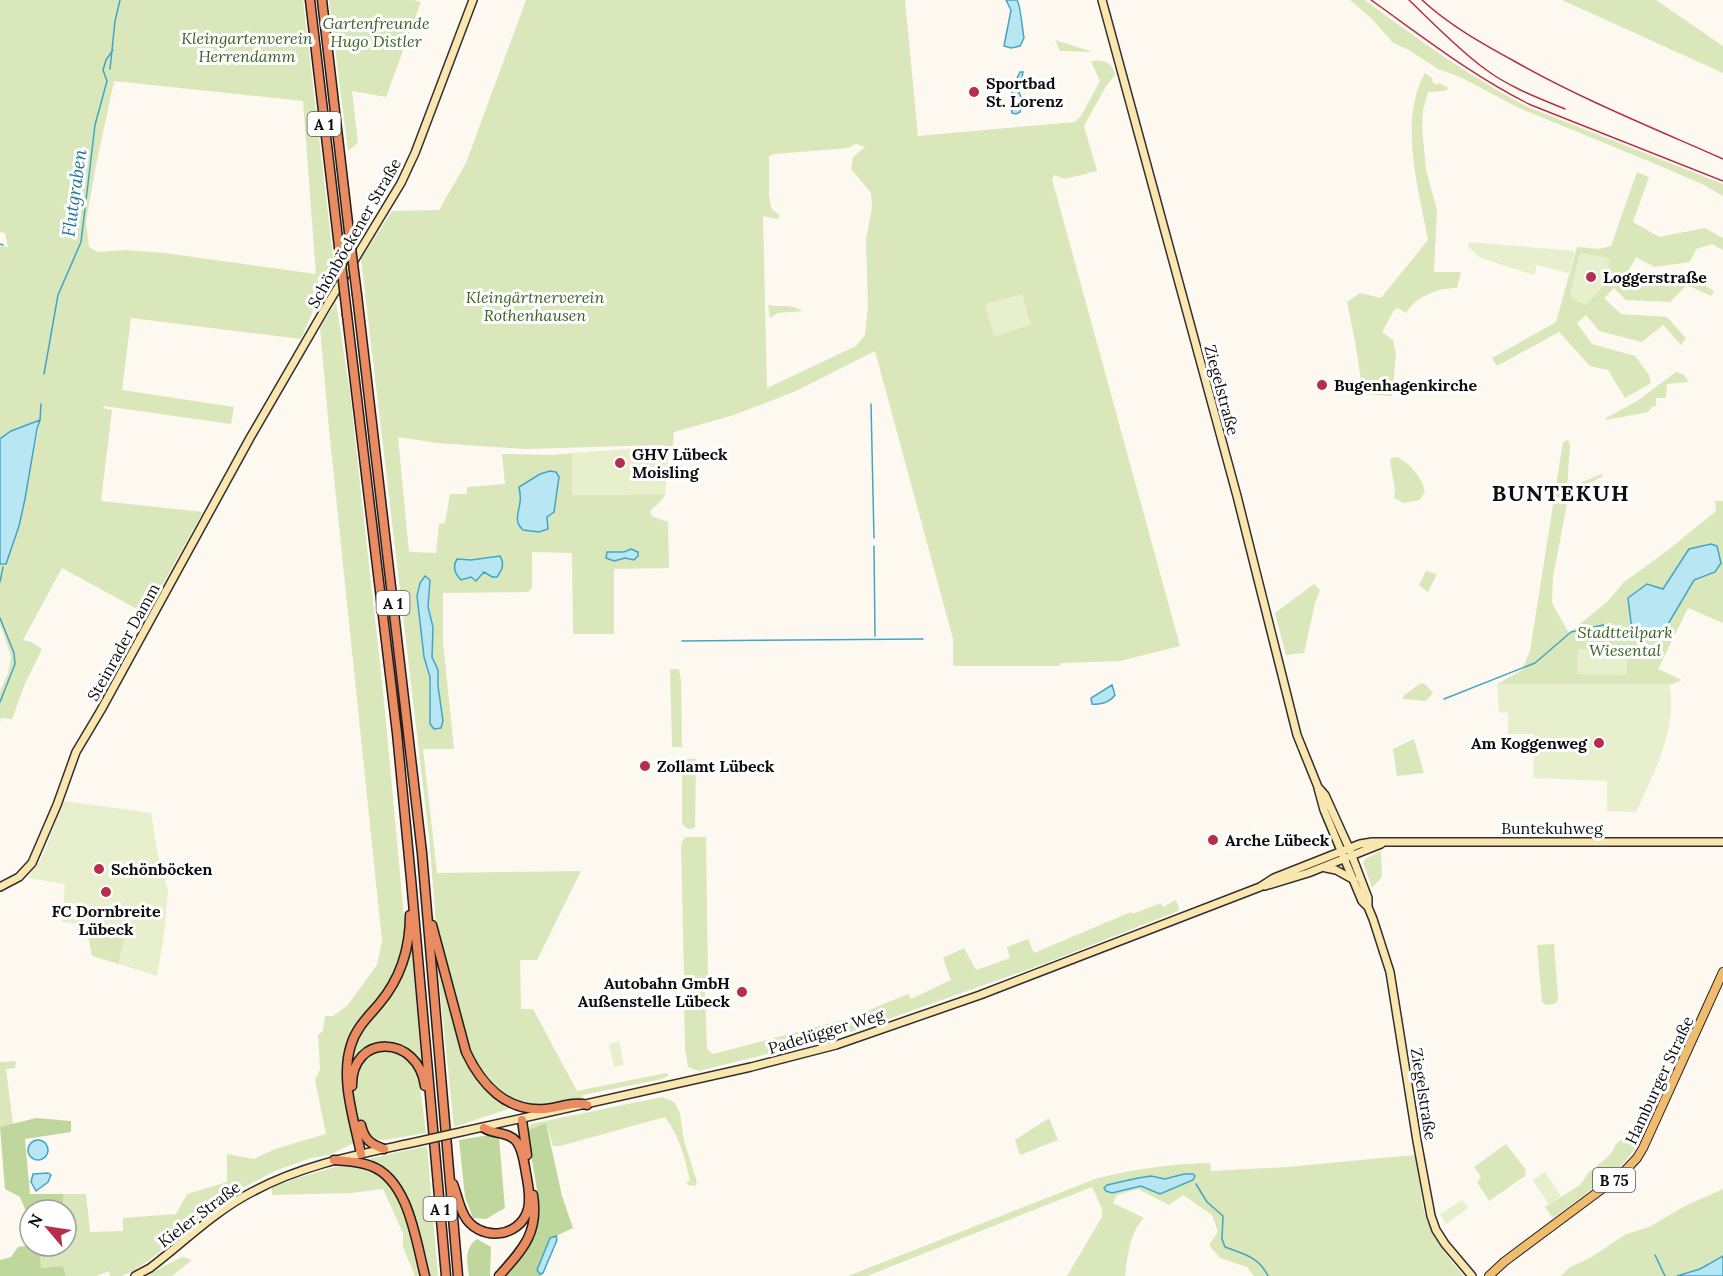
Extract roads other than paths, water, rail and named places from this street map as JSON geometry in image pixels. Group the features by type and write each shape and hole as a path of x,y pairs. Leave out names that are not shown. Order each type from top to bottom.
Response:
{"highway":[{"name":"A 1","path":"310,0 397,732 446,1276"},
{"name":"A 1","path":"322,0 411,753 427,908 458,1276"},
{"path":"361,1154 347,1083 347,1058 351,1043 359,1028 390,990 400,969 410,934 411,879"},
{"path":"427,908 466,1052 475,1071 486,1085 502,1098 519,1106 535,1109 579,1103 587,1105"},
{"path":"384,1149 363,1137 352,1089 352,1078 363,1056 376,1048 390,1046 399,1048 409,1055 424,1079 429,1126 436,1158"},
{"path":"500,1276 530,1238 534,1223 535,1208 522,1120"},
{"path":"449,1175 464,1215 472,1225 484,1232 501,1234 520,1224 525,1216 530,1197 520,1148 508,1135 491,1132 484,1128"},
{"path":"334,1160 374,1166 397,1186 408,1210 425,1276"}],"main road":[{"name":"Schönböckener Straße","path":"269,405 401,183 421,138 473,0"},
{"name":"Ziegelstraße","path":"1102,0 1237,496 1292,719 1318,787 1325,795 1349,858 1368,898 1368,907 1390,972 1431,1216 1445,1244 1472,1276"},
{"name":"Steinrader Damm","path":"0,887 19,878 32,863 57,805 76,752 269,405"},
{"name":"Buntekuhweg","path":"1346,850 1372,842 1723,842"},
{"name":"Buntekuhweg","path":"1349,858 1382,843"},
{"name":"Padelügger Weg","path":"1260,887 1274,879 1346,850"},
{"name":"Ziegelstraße","path":"1349,858 1362,901 1368,907"},
{"name":"Padelügger Weg","path":"384,1149 522,1120 836,1045 980,995 1260,887 1349,858"},
{"path":"1323,867 1336,870 1354,880"},
{"name":"Hamburger Straße","path":"1489,1276 1504,1262 1622,1174 1637,1158 1659,1115 1723,972"},
{"name":"Kieler Straße","path":"135,1276 150,1268 252,1191 290,1174 334,1160 384,1149"}],"water":[{"path":"1006,0 1017,0 1024,38 1020,46 1011,48 1004,46 1011,10"},
{"path":"1020,72 1023,72 1019,93 1023,100 1020,112 1016,114 1012,113 1011,97"},
{"path":"40,420 19,526 6,564 0,564 0,439 11,431"},
{"path":"556,472 559,477 554,512 547,517 548,529 539,532 523,530 517,520 519,487 540,474"},
{"path":"1711,544 1717,546 1721,563 1715,572 1694,580 1664,631 1638,637 1632,630 1628,598 1647,584 1663,589 1689,549"},
{"path":"631,549 638,552 634,560 625,558 614,561 606,558 607,552 624,552"},
{"path":"500,556 502,567 497,577 484,572 476,581 471,577 461,580 455,570 457,559 471,560"},
{"path":"425,576 430,580 428,607 433,627 432,657 438,670 443,721 441,728 434,729 430,724 430,677 424,657 417,596 420,583"},
{"path":"1112,685 1115,695 1111,700 1092,704 1091,698"},
{"path":"38,1140 45,1143 48,1150 45,1157 38,1160 31,1157 28,1150 31,1143"},
{"path":"48,1173 51,1175 48,1182 36,1191 31,1182 33,1174"},
{"path":"1184,1174 1195,1176 1193,1180 1160,1194 1141,1186 1112,1193 1104,1188 1107,1185 1138,1178 1151,1176 1165,1179"},
{"path":"556,1236 557,1240 543,1273 540,1274 537,1270 550,1238"},
{"path":"1723,1256 1723,1276 1677,1276 1700,1269"}],"waterway":[{"name":"Flutgraben","path":"110,69 115,21 120,0"},
{"name":"Flutgraben","path":"44,374 58,295 81,242 95,125 107,81 103,70 113,50"},
{"name":"Flutgraben","path":"40,420 41,404"},
{"path":"871,404 874,538"},
{"path":"874,546 875,636"},
{"name":"Flutgraben","path":"0,582 3,567"},
{"name":"Flutgraben","path":"0,618 14,653 15,664 0,702"},
{"path":"1444,699 1535,663 1571,632 1603,625 1627,639 1638,637"},
{"path":"682,641 923,639"},
{"path":"1196,1184 1207,1202 1223,1216 1222,1239 1225,1247 1255,1260 1268,1276"},
{"path":"1655,1255 1665,1276"}],"railway":[{"path":"1371,0 1469,69 1531,105 1723,181"},
{"path":"1409,0 1485,69 1514,87 1565,109"},
{"path":"1422,0 1443,18 1466,33 1539,75 1617,113 1723,159"}],"place":[{"name":"Sportbad St. Lorenz","path":"974,92"},
{"name":"Loggerstraße","path":"1591,277"},
{"name":"Bugenhagenkirche","path":"1322,385"},
{"name":"GHV Lübeck Moisling","path":"620,463"},
{"name":"Am Koggenweg","path":"1599,743"},
{"name":"Zollamt Lübeck","path":"645,766"},
{"name":"Arche Lübeck","path":"1213,840"},
{"name":"Schönböcken","path":"99,869"},
{"name":"FC Dornbreite Lübeck","path":"106,892"},
{"name":"Autobahn GmbH Außenstelle Lübeck","path":"742,992"}],"district":[{"name":"BUNTEKUH","path":"1561,493"}],"park label":[{"name":"Gartenfreunde Hugo Distler","path":"376,32"},
{"name":"Kleingartenverein Herrendamm","path":"247,47"},
{"name":"Kleingärtnerverein Rothenhausen","path":"535,306"},
{"name":"Stadtteilpark Wiesental","path":"1625,641"}]}
